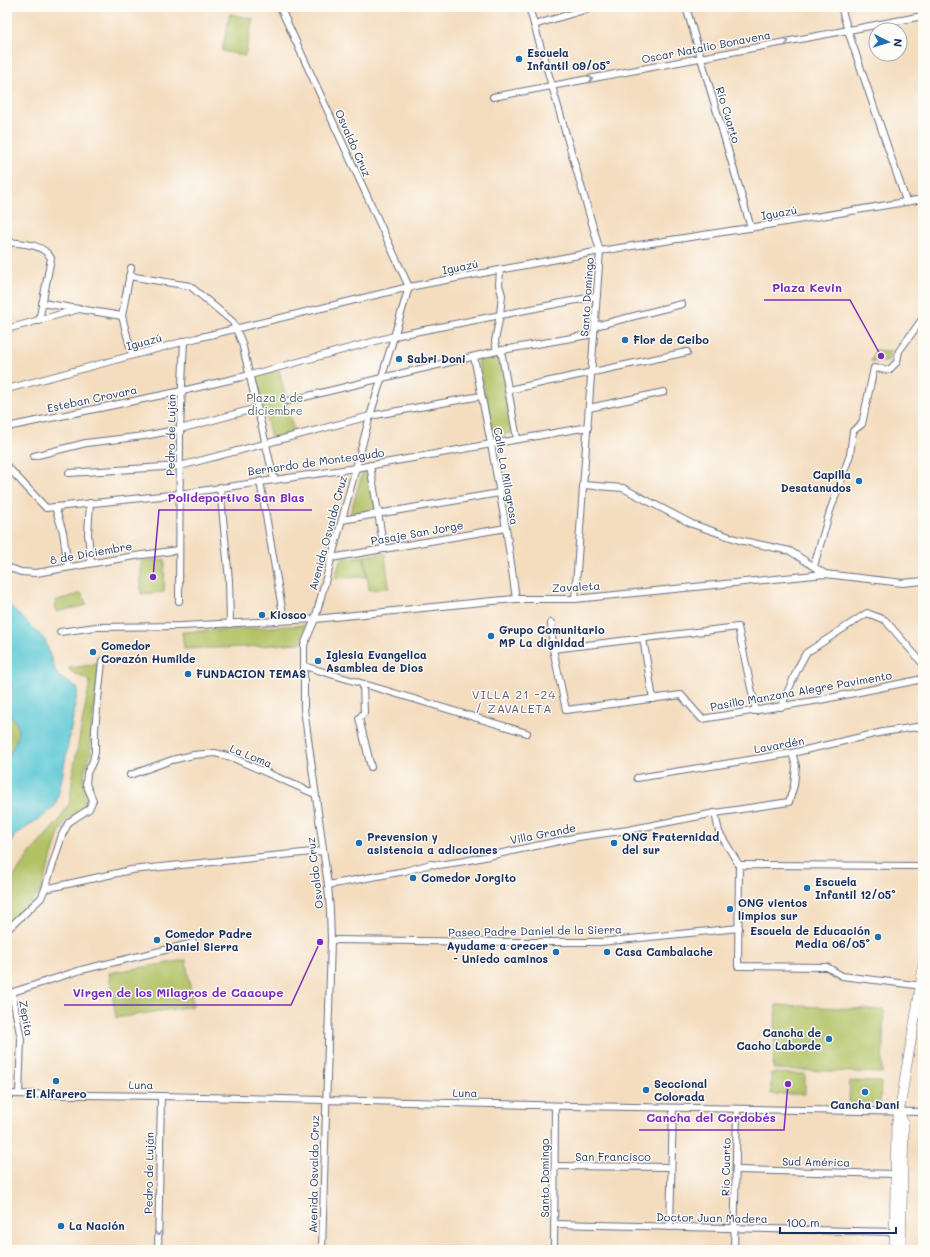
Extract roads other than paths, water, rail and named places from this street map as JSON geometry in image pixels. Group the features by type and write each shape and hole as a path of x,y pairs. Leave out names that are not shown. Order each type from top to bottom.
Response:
{"main road":[{"path":"901,1250 897,1232 895,1174 896,1124 900,1112 922,986 923,965"},
{"path":"894,1250 897,1232 904,1125 900,1112"}],"street":[{"name":"Osvaldo Cruz","path":"280,7 409,287"},
{"name":"Santo Domingo","path":"529,7 600,251 575,599"},
{"path":"534,25 594,7"},
{"name":"Río Cuarto","path":"686,7 751,228"},
{"path":"841,7 906,201"},
{"name":"Oscar Natalio Bonavena","path":"493,97 923,16"},
{"name":"Iguazú","path":"7,389 184,341 409,287 600,251 751,228 923,199"},
{"path":"7,242 41,247 48,252 51,258 38,321"},
{"path":"131,268 122,316 132,355"},
{"path":"500,270 499,285 502,295 495,341 499,351 508,390 517,439"},
{"path":"129,276 190,286 234,322 242,343 274,479"},
{"name":"Avenida Osvaldo Cruz","path":"304,645 315,619 370,416 409,287"},
{"name":"Esteban Crovara","path":"7,427 250,375 394,336 597,296"},
{"path":"42,303 122,316"},
{"path":"595,326 682,304"},
{"path":"7,329 80,309"},
{"path":"814,566 830,511 850,455 853,431 862,424 874,368 889,370 897,362 899,350 923,318"},
{"path":"288,402 382,378 499,351 594,334"},
{"name":"Pedro de Luján","path":"179,601 180,429 184,341"},
{"path":"508,390 687,352"},
{"name":"Calle La Milagrosa","path":"474,357 506,528 516,600"},
{"path":"589,408 664,392"},
{"path":"70,473 180,466 370,416 481,396"},
{"path":"34,456 86,442 144,436 180,429 257,408"},
{"name":"Bernardo de Monteagudo","path":"7,466 46,508 180,494 356,468 588,427"},
{"path":"370,465 384,549"},
{"path":"260,481 284,620"},
{"path":"583,485 623,488 692,524 739,540 790,551 825,574"},
{"path":"220,487 230,580 230,624"},
{"path":"342,520 499,493"},
{"path":"90,503 88,534 91,563"},
{"path":"55,507 63,532 68,567"},
{"name":"Pasaje San Jorge","path":"331,558 506,528"},
{"name":"8 de Diciembre","path":"7,568 21,572 36,573 91,563 180,550"},
{"name":"Zavaleta","path":"60,632 96,627 230,624 315,619 451,605 516,600 575,599 825,574 903,583 923,581"},
{"path":"781,707 806,653 866,613 885,620 923,664"},
{"name":"Pasillo Manzana Alegre Pavimento","path":"551,623 553,649 566,710 681,695 702,719 820,700 923,679"},
{"path":"553,649 738,627 756,710"},
{"path":"643,638 654,699"},
{"name":"Osvaldo Cruz","path":"304,645 304,709 328,885 331,940 325,1099"},
{"path":"7,930 41,898 62,835 69,822 89,809 93,800 86,784 87,773 93,761 95,752 95,729 102,661"},
{"path":"304,666 527,733"},
{"path":"363,684 364,713 359,718 371,767"},
{"name":"Lavardén","path":"637,778 792,753 877,734 923,726"},
{"name":"La Loma","path":"130,775 172,760 193,755 215,753 231,757 316,794"},
{"name":"Villa Grande","path":"328,885 405,871 430,864 439,865 465,861 578,837 628,830 715,813 790,802 796,766 792,753"},
{"path":"715,813 719,832 739,865 738,966 827,967 842,976 922,986"},
{"path":"45,889 131,870 323,851"},
{"path":"739,865 923,866"},
{"name":"Paseo Padre Daniel de la Sierra","path":"331,940 526,943 600,942 739,928"},
{"path":"10,994 81,970 194,943"},
{"name":"Zepita","path":"10,994 21,1039 18,1094"},
{"name":"Luna","path":"7,1094 325,1099 555,1106 923,1112"},
{"name":"Pedro de Luján","path":"158,1250 161,1096"},
{"name":"Avenida Osvaldo Cruz","path":"322,1250 325,1099"},
{"name":"Santo Domingo","path":"554,1250 555,1106"},
{"path":"670,1227 673,1108"},
{"name":"Río Cuarto","path":"734,1250 737,1109"},
{"name":"San Francisco","path":"555,1166 671,1167"},
{"name":"Sud América","path":"736,1170 895,1174"},
{"name":"Doctor Juan Madera","path":"554,1224 897,1232"}],"water":[{"path":"7,603 45,640 58,676 78,689 63,772 55,806 14,836 7,852 7,760 18,736 17,724 10,715 8,701 12,684 7,680"}],"place":[{"name":"Escuela Infantil 09/05°","path":"519,59"},
{"name":"Flor de Ceibo","path":"625,340"},
{"name":"Plaza Kevin","path":"881,356"},
{"name":"Sabri Doni","path":"399,359"},
{"name":"Capilla Desatanudos","path":"859,481"},
{"name":"Polideportivo San Blas","path":"153,577"},
{"name":"Kiosco","path":"262,615"},
{"name":"Grupo Comunitario MP La dignidad","path":"491,636"},
{"name":"Comedor Corazón Humilde","path":"93,652"},
{"name":"Iglesia Evangelica Asamblea de Dios","path":"318,661"},
{"name":"FUNDACION TEMAS","path":"188,674"},
{"name":"Prevension y asistencia a adicciones","path":"359,843"},
{"name":"ONG Fraternidad del sur","path":"614,843"},
{"name":"Comedor Jorgito","path":"413,878"},
{"name":"Escuela Infantil 12/05°","path":"807,888"},
{"name":"ONG vientos limpios sur","path":"730,909"},
{"name":"Escuela de Educación Media 06/05°","path":"878,937"},
{"name":"Comedor Padre Daniel Sierra","path":"157,940"},
{"name":"Virgen de los Milagros de Caacupe","path":"320,942"},
{"name":"Ayudame a crecer - Uniedo caminos","path":"556,952"},
{"name":"Casa Cambalache","path":"607,952"},
{"name":"Cancha de Cacho Laborde","path":"829,1039"},
{"name":"El Alfarero","path":"56,1081"},
{"name":"Cancha del Cordobés","path":"788,1084"},
{"name":"Seccional Colorada","path":"646,1090"},
{"name":"Cancha Dani","path":"865,1092"},
{"name":"La Nación","path":"61,1226"}],"district":[{"name":"VILLA 21 -24 / ZAVALETA","path":"514,702"}],"park label":[{"name":"Plaza 8 de diciembre","path":"275,404"}]}
